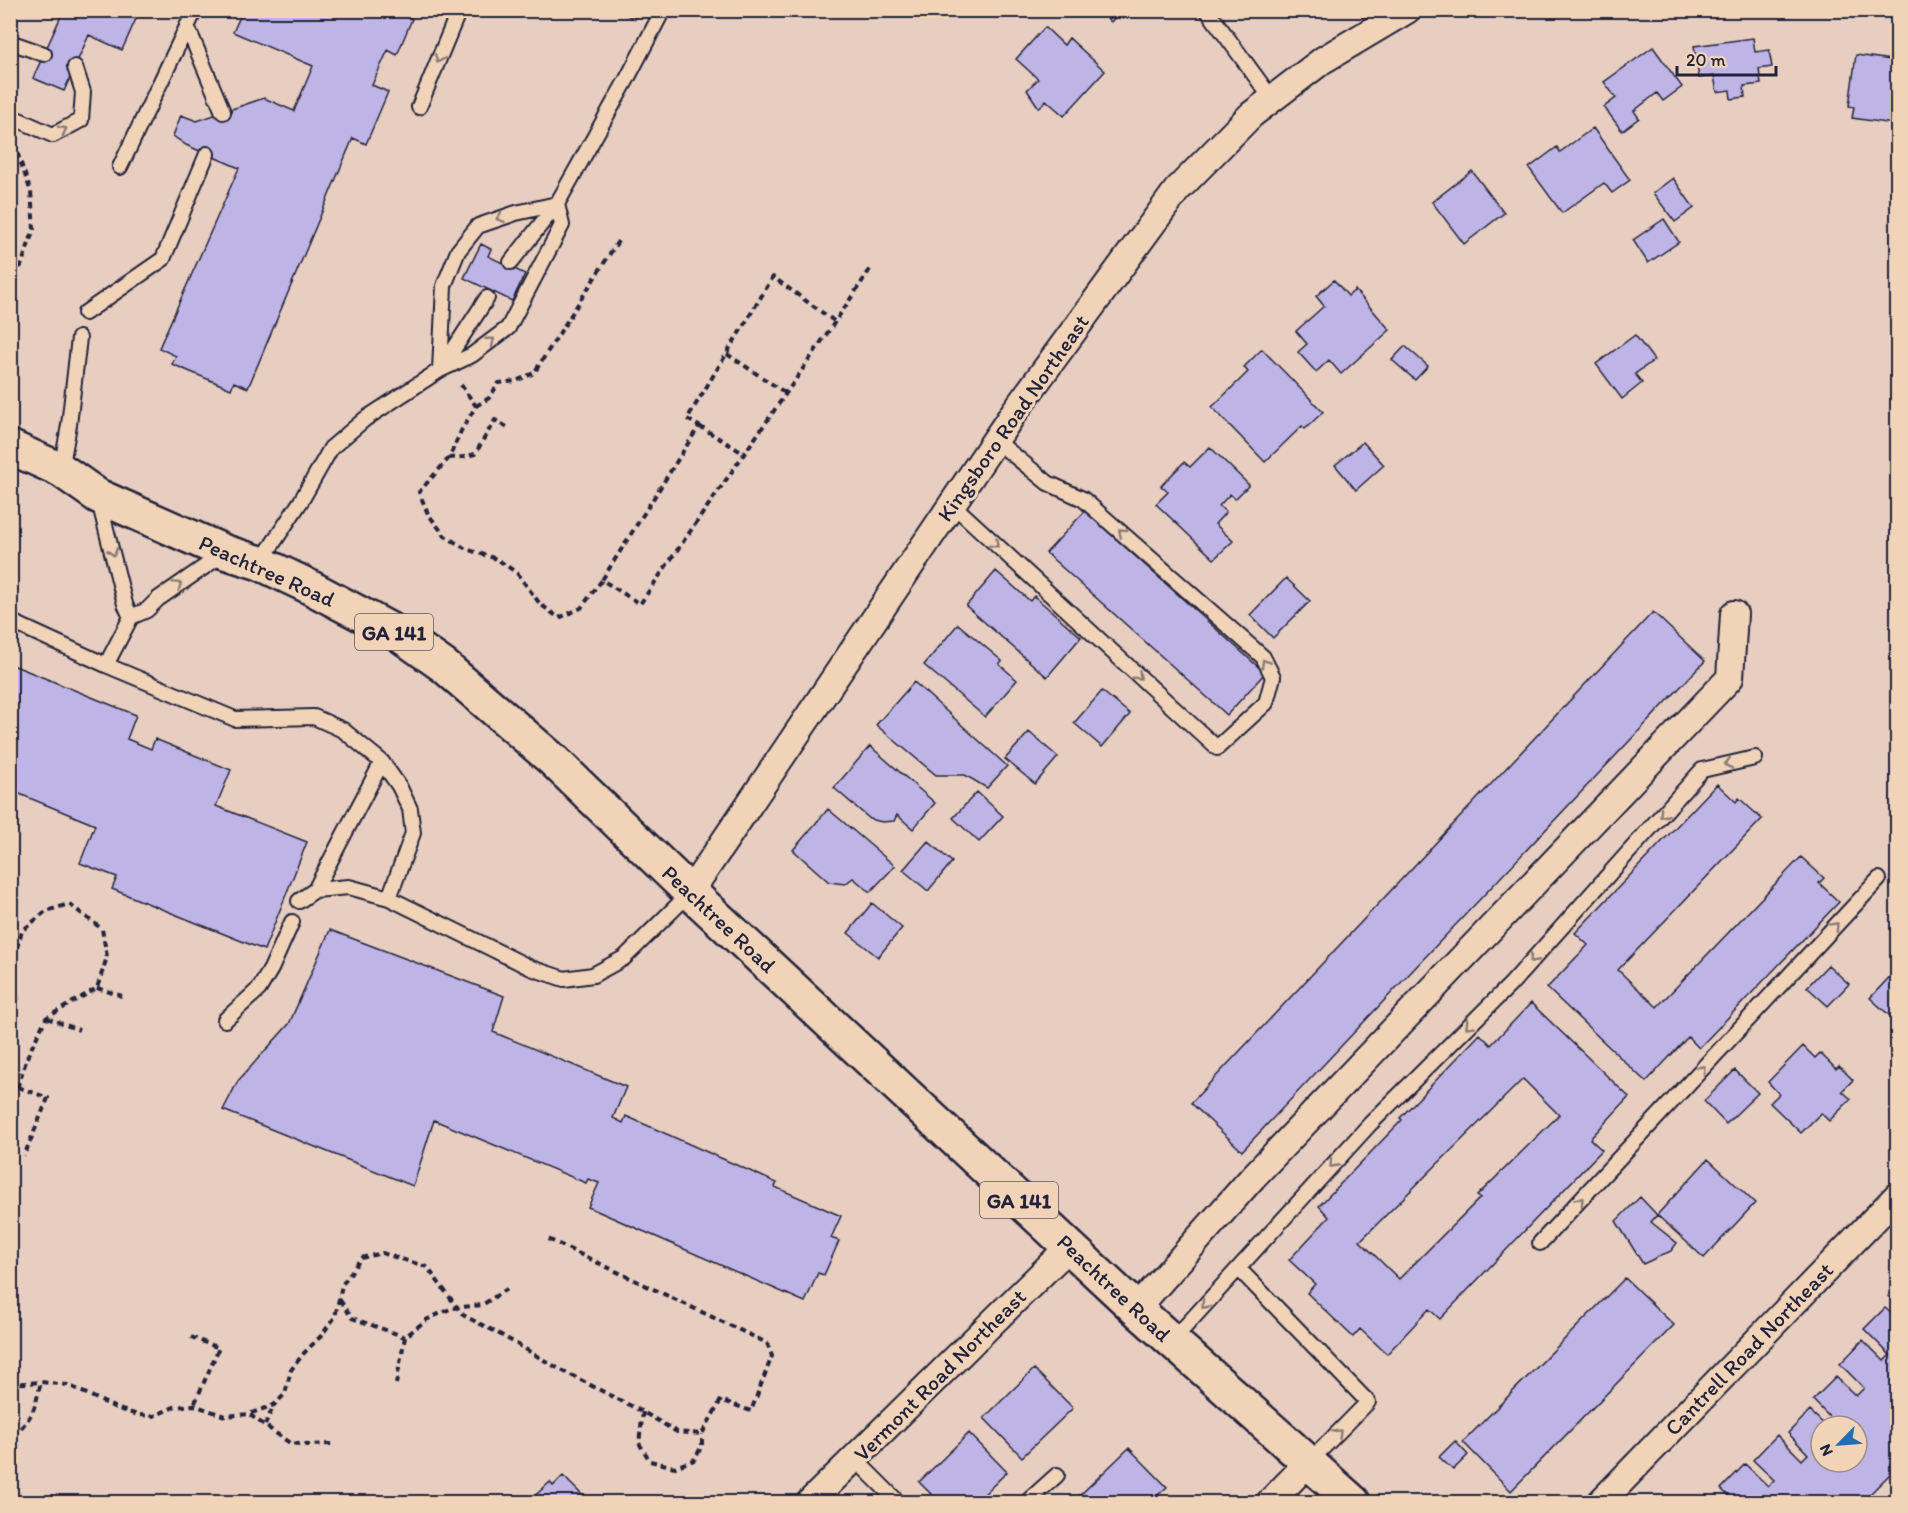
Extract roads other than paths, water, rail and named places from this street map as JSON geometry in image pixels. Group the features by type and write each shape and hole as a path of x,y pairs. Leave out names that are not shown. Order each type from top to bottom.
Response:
{"highway":[{"name":"Peachtree Road","path":"10,447 61,470 98,496 225,552 260,563 304,584 400,635 444,666 554,760 690,892 1069,1247 1353,1503"}],"street":[{"name":"Kingsboro Road Northeast","path":"690,892 1022,401 1177,190 1251,115 1323,60 1407,10"},
{"path":"1136,1309 1253,1177 1730,678 1734,614"},
{"name":"Cantrell Road Northeast","path":"1600,1503 1896,1200"},
{"name":"Vermont Road Northeast","path":"810,1503 1069,1247"},
{"path":"1270,1503 1308,1463"}],"lane":[{"path":"120,167 195,10"},
{"path":"419,107 459,10"},
{"path":"511,262 557,204 663,10"},
{"path":"1207,10 1272,99"},
{"path":"187,26 223,112"},
{"path":"10,42 44,54"},
{"path":"10,116 53,135 81,120 83,92 75,67"},
{"path":"85,313 164,259 207,154"},
{"path":"440,370 444,286 458,251 478,226 516,213 557,204"},
{"path":"260,563 301,501 331,448 365,419 440,370 472,355 508,328 562,225 557,204"},
{"path":"440,370 487,298"},
{"path":"61,470 69,425 79,338"},
{"path":"952,504 1217,748 1266,703 1273,677 1263,657 1083,499 1048,483 995,440"},
{"path":"98,496 125,603 131,617"},
{"path":"106,665 131,617 147,610 158,599 225,552"},
{"path":"12,623 235,719 314,717 343,730 382,762 399,786 410,809 413,832 389,898"},
{"path":"1172,1341 1370,1124 1511,984 1702,770 1755,758"},
{"path":"299,901 315,890 382,762"},
{"path":"1540,1244 1879,879"},
{"path":"315,890 349,887 389,898 531,968 564,979 593,975 624,958 690,892"},
{"path":"225,1020 259,989 271,969 292,922"},
{"path":"1239,1269 1368,1402 1308,1463"},
{"path":"855,1459 898,1503"},
{"path":"1027,1503 1058,1475"}]}
